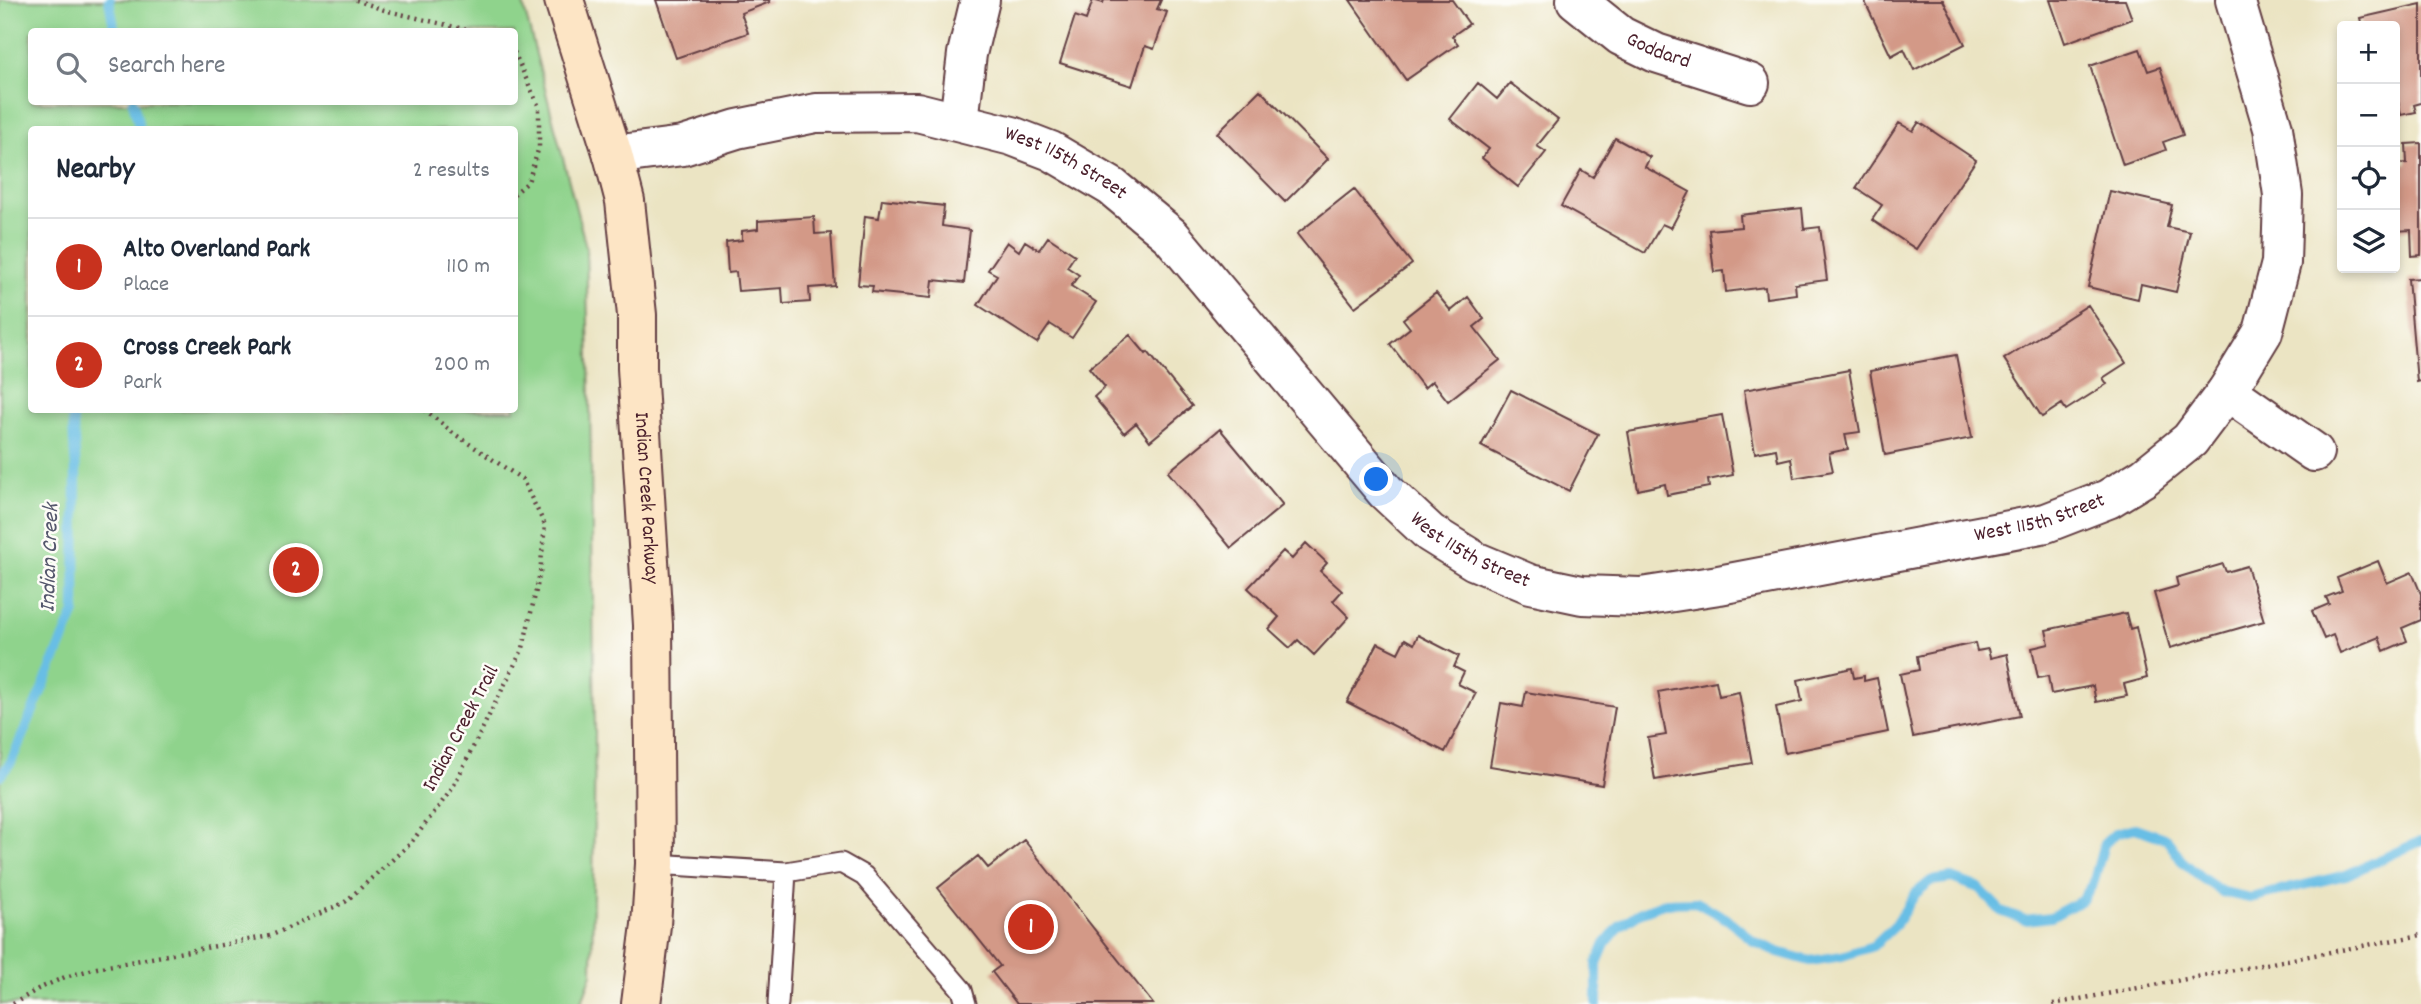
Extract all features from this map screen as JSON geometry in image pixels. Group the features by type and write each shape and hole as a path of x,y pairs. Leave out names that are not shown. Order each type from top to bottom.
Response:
{"street":[{"name":"Indian Creek Parkway","path":"564,0 625,201 637,315 637,368 653,625 655,864 641,1004"},
{"path":"959,121 967,54 980,0"},
{"name":"Goddard","path":"1576,0 1621,36 1656,53 1749,83"},
{"name":"West 115th Street","path":"613,155 683,146 737,129 816,113 917,112 1012,136 1051,151 1112,187 1171,236 1386,492 1430,533 1475,561 1530,584 1582,595 1641,597 1719,585 2046,523 2108,499 2144,477 2190,440 2227,391 2263,332 2281,262 2283,195 2273,128 2235,0"},
{"path":"2227,391 2314,452"}],"lane":[{"path":"655,864 786,872 841,863 864,876 962,990 966,1004"},
{"path":"778,1004 786,872"}],"path":[{"path":"356,0 384,10 459,28"},
{"path":"518,61 539,107 539,147 528,182 518,191"},
{"name":"Indian Creek Trail","path":"13,1004 56,981 97,968 270,936 345,902 410,844 452,789 523,648 540,573 545,525 522,479 453,433 429,413"},
{"path":"2053,1004 2421,935"}],"green space":[{"path":"0,0 522,0 586,247 595,731 592,974 581,1004 0,1004"}],"building":[{"path":"656,0 770,2 741,13 748,33 676,58"},
{"path":"1093,0 1103,3 1104,0 1161,0 1157,9 1167,12 1154,49 1145,46 1132,86 1060,63 1075,16 1086,20"},
{"path":"1350,0 1452,0 1469,24 1452,36 1458,44 1406,80"},
{"path":"1864,0 1943,0 1965,44 1914,70 1904,49 1891,56"},
{"path":"2050,0 2125,0 2132,19 2065,43"},
{"path":"2421,4 2421,103 2414,105 2416,112 2401,115 2400,110 2400,21 2361,21 2360,18"},
{"path":"2140,49 2148,71 2160,67 2183,135 2163,142 2166,150 2123,165 2090,66"},
{"path":"1478,83 1497,99 1510,83 1558,120 1537,146 1546,152 1518,187 1482,158 1489,149 1450,119"},
{"path":"1260,90 1328,159 1285,202 1217,133"},
{"path":"1919,122 1976,160 1916,249 1872,220 1882,205 1856,188 1899,123 1913,131"},
{"path":"1615,138 1650,157 1645,167 1690,192 1671,228 1662,224 1645,253 1561,206 1581,170 1593,177"},
{"path":"2421,143 2421,255 2412,256 2411,230 2400,231 2400,164 2407,163 2406,144"},
{"path":"1354,189 1412,264 1355,307 1297,234"},
{"path":"2110,191 2172,205 2167,227 2190,232 2176,292 2141,284 2138,299 2088,287"},
{"path":"882,199 944,206 942,226 970,230 964,283 933,280 931,298 872,292 873,286 858,285 865,216 879,218"},
{"path":"1802,208 1804,229 1820,227 1827,280 1795,284 1796,294 1766,298 1765,287 1726,292 1724,271 1714,272 1709,230 1741,227 1740,215"},
{"path":"814,217 815,234 831,233 835,286 809,288 810,302 783,304 782,288 738,291 736,272 728,273 726,242 742,240 742,231 758,229 758,221"},
{"path":"1048,237 1075,255 1067,267 1079,275 1071,286 1096,302 1072,338 1050,324 1037,343 978,305 997,275 988,270 1007,242 1019,251 1025,241 1039,250"},
{"path":"2421,278 2421,381 2417,382 2408,279"},
{"path":"1436,293 1451,311 1468,297 1484,319 1474,327 1500,360 1448,401 1432,381 1424,388 1390,344 1410,328 1403,319"},
{"path":"2088,305 2126,363 2103,378 2107,384 2066,410 2062,404 2042,417 2004,359"},
{"path":"1130,335 1146,354 1148,352 1192,406 1150,441 1136,423 1124,433 1094,397 1105,387 1089,368"},
{"path":"1956,355 1972,438 1885,455 1870,371"},
{"path":"1849,370 1860,432 1845,434 1848,449 1829,453 1833,471 1794,478 1791,458 1778,461 1776,449 1755,453 1744,390"},
{"path":"1511,390 1598,434 1569,491 1481,446"},
{"path":"1722,415 1733,475 1708,480 1709,487 1667,495 1665,484 1638,490 1628,432"},
{"path":"1220,429 1283,505 1231,548 1168,472"},
{"path":"1306,543 1327,563 1320,571 1342,591 1333,601 1349,617 1314,655 1298,640 1290,648 1269,629 1279,617 1248,588 1283,551 1292,559"},
{"path":"2378,561 2387,583 2412,572 2421,594 2421,620 2402,628 2407,641 2384,651 2379,637 2340,653 2333,635 2324,639 2312,611 2329,604 2326,597 2342,591 2337,578"},
{"path":"2223,564 2226,572 2247,566 2264,621 2170,648 2154,593 2178,586 2176,578"},
{"path":"2126,613 2130,629 2136,627 2147,678 2124,684 2127,696 2096,702 2093,686 2051,694 2048,676 2038,678 2032,648 2049,644 2046,630"},
{"path":"1418,635 1459,656 1454,667 1464,672 1458,684 1476,693 1445,752 1347,702 1378,643 1398,653 1405,639 1414,644"},
{"path":"1975,643 1977,651 1988,649 1990,658 2007,654 2020,716 1913,737 1900,674 1919,670 1917,656"},
{"path":"1852,668 1854,678 1864,676 1864,681 1877,678 1888,732 1785,753 1776,707 1802,701 1798,680"},
{"path":"1716,681 1719,696 1739,692 1752,763 1655,780 1648,738 1666,735 1658,692"},
{"path":"1526,692 1615,707 1602,785 1490,766 1501,703 1523,707"},
{"path":"1024,840 1153,1004 1017,1004 992,972 1000,966 938,888 978,856 988,868"}],"waterway":[{"name":"Indian Creek","path":"109,0 114,28"},
{"name":"Indian Creek","path":"134,105 139,126"},
{"name":"Indian Creek","path":"0,776 11,762 75,612 76,472 72,413"},
{"path":"1597,1004 1597,963 1605,944 1621,925 1639,913 1665,903 1696,902 1727,919 1755,942 1810,961 1842,956 1873,946 1896,924 1916,893 1931,881 1952,878 1979,888 2001,911 2025,920 2051,917 2082,900 2093,884 2104,844 2116,833 2135,828 2167,839 2181,860 2222,892 2250,898 2346,875 2421,841"}],"place":[{"name":"Cross Creek Park","path":"296,570"},
{"name":"Alto Overland Park","path":"1031,927"}]}
